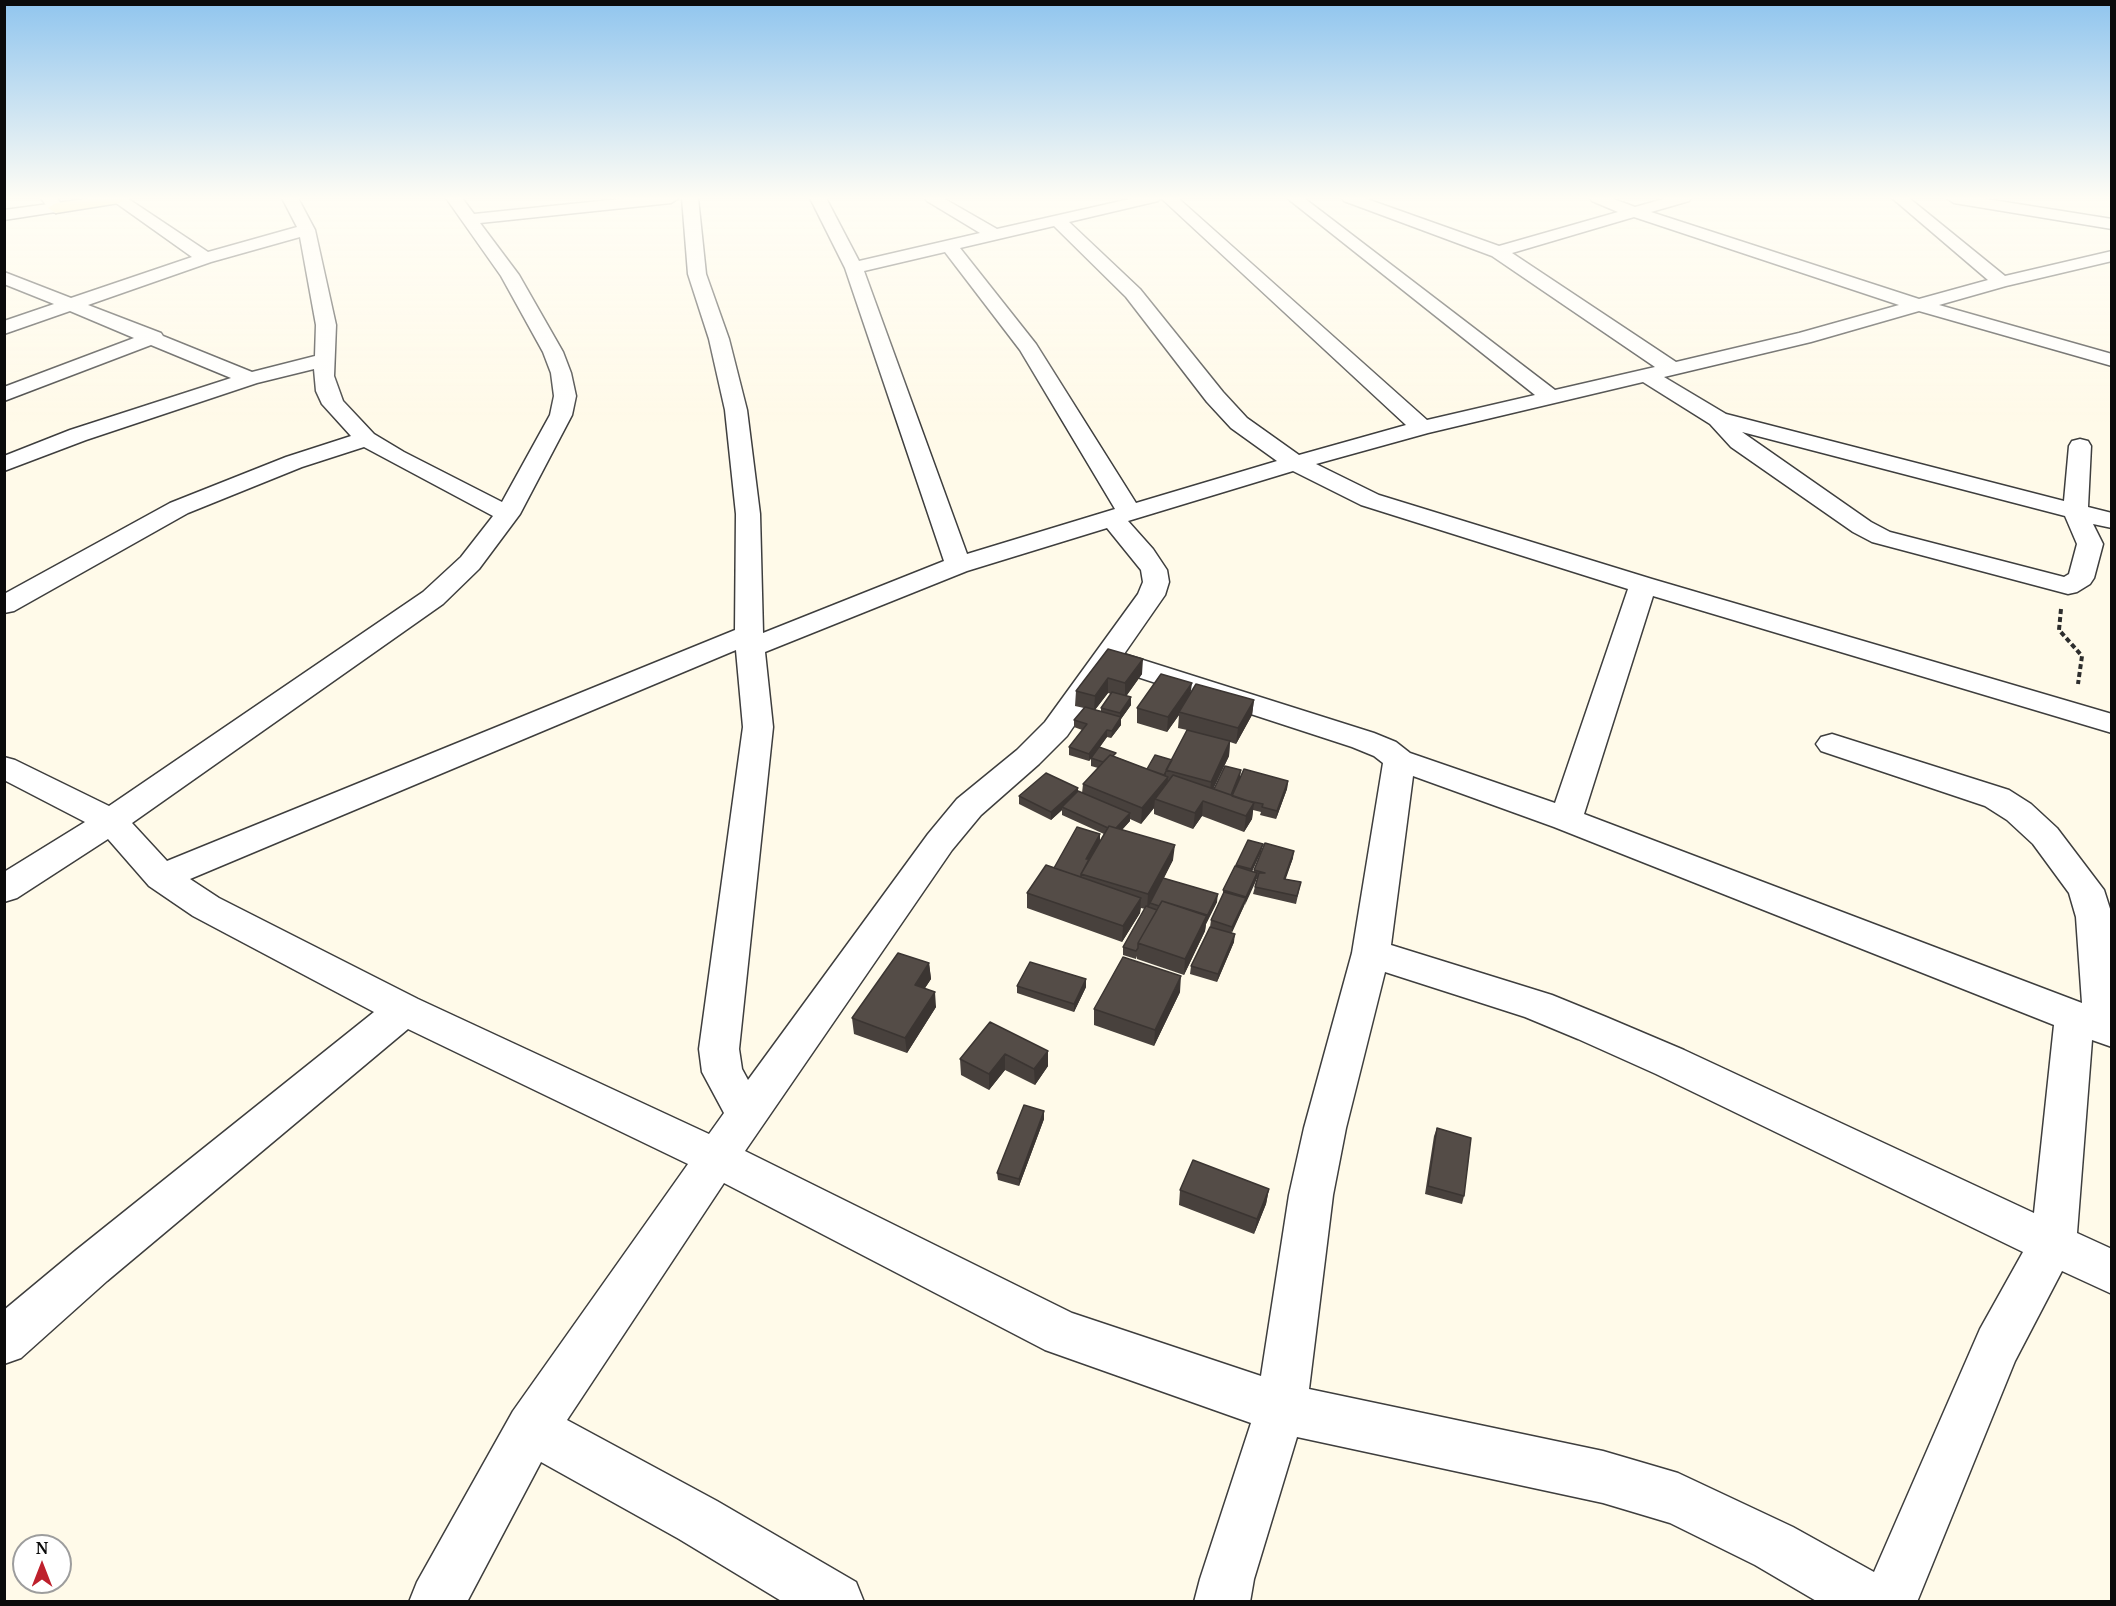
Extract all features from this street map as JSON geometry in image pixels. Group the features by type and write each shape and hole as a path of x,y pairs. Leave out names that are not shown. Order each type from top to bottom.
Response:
{"street":[{"path":"4,328 162,273"},
{"path":"316,273 326,325 327,341 323,360 327,391 333,404 366,438 396,457 508,514"},
{"path":"4,890 111,821 391,629 433,598 470,563 508,514 561,415 565,396 561,373 553,352 508,273"},
{"path":"697,273 719,339 736,410 748,514 750,641 758,727 719,1049 722,1071 747,1114"},
{"path":"856,273 958,565"},
{"path":"436,1602 531,1429 747,1114 940,842 969,807 1028,757 1056,729 1151,595 1156,582 1154,570 1121,516 1029,348 970,273"},
{"path":"1112,273 1133,293 1215,397 1239,423 1295,463 1382,506 2112,724"},
{"path":"1251,273 1422,428"},
{"path":"1391,273 1552,398"},
{"path":"1529,273 1671,368"},
{"path":"1819,273 1917,305 2112,360"},
{"path":"1990,273 2001,282"},
{"path":"161,877 750,641 958,565 1295,463 1422,428 1804,338 2040,273"},
{"path":"4,277 154,337 250,379"},
{"path":"4,395 154,337"},
{"path":"4,464 78,435 250,379 323,360"},
{"path":"1644,374 1718,419 1739,442 1862,527 1881,537 2068,586 2081,578 2090,544 2075,512 2080,446"},
{"path":"1718,419 2112,521"},
{"path":"4,605 179,508 294,462 366,438"},
{"path":"1566,819 1643,585"},
{"path":"1107,658 1363,740 1385,749 1399,760 1566,819 2096,1025"},
{"path":"1832,744 1997,798 2019,812 2045,836 2086,890 2094,917 2096,1025 2053,1243 1997,1346 1889,1602"},
{"path":"1222,1602 1281,1408 1311,1196 1325,1128 1371,953 1399,760"},
{"path":"4,767 111,821 161,877 206,907 404,1010 717,1158 1062,1333 1281,1408 1603,1477 1678,1499 1774,1546 1872,1602"},
{"path":"1371,953 1538,1006 1592,1028 1670,1062 2112,1272"},
{"path":"4,1341 91,1266 404,1010"},
{"path":"531,1429 708,1526 836,1602"}],"path":[{"path":"2068,586 2062,589 2059,630 2077,647 2082,656 2074,712"}],"building":[{"path":"1108,649 1143,659 1125,683 1108,678 1095,696 1076,691"},
{"path":"1161,674 1192,683 1168,717 1137,708"},
{"path":"1196,684 1254,700 1238,728 1179,712"},
{"path":"1112,692 1131,697 1120,713 1101,708"},
{"path":"1085,707 1121,717 1112,731 1107,730 1089,754 1069,747 1087,724 1074,720"},
{"path":"1187,730 1230,741 1211,782 1166,770"},
{"path":"1099,747 1116,753 1103,762 1091,758"},
{"path":"1110,755 1168,777 1142,808 1083,784"},
{"path":"1155,755 1172,760 1164,775 1147,769"},
{"path":"1225,766 1241,770 1231,795 1214,789"},
{"path":"1244,769 1288,781 1277,811 1262,807 1263,804 1232,796"},
{"path":"1046,773 1078,788 1051,812 1019,796"},
{"path":"1173,775 1254,803 1246,816 1203,801 1195,813 1155,799"},
{"path":"1078,791 1130,813 1116,828 1109,826 1108,828 1062,807"},
{"path":"1109,826 1175,845 1148,894 1081,874"},
{"path":"1077,827 1100,834 1086,859 1089,859 1081,877 1054,868"},
{"path":"1248,840 1263,844 1251,869 1236,865"},
{"path":"1265,843 1294,851 1284,879 1301,882 1297,896 1255,887 1259,873 1265,873 1254,870"},
{"path":"1046,865 1141,898 1123,926 1027,893"},
{"path":"1235,866 1257,873 1246,897 1223,890"},
{"path":"1163,878 1218,894 1207,916 1162,901 1159,906 1150,903"},
{"path":"1224,892 1246,898 1232,927 1211,920"},
{"path":"1162,901 1207,915 1185,959 1138,943"},
{"path":"1146,906 1157,910 1138,943 1138,948 1136,951 1123,947"},
{"path":"1210,927 1235,934 1218,974 1191,966"},
{"path":"898,953 929,963 915,985 935,992 905,1038 852,1018"},
{"path":"1123,957 1181,976 1155,1030 1094,1009"},
{"path":"1030,962 1086,979 1074,1004 1017,986"},
{"path":"990,1022 1048,1051 1034,1069 1005,1054 989,1074 960,1059"},
{"path":"1024,1105 1044,1111 1019,1179 997,1173"},
{"path":"1437,1128 1471,1138 1464,1196 1428,1186"},
{"path":"1193,1160 1269,1189 1257,1219 1180,1190"}]}
